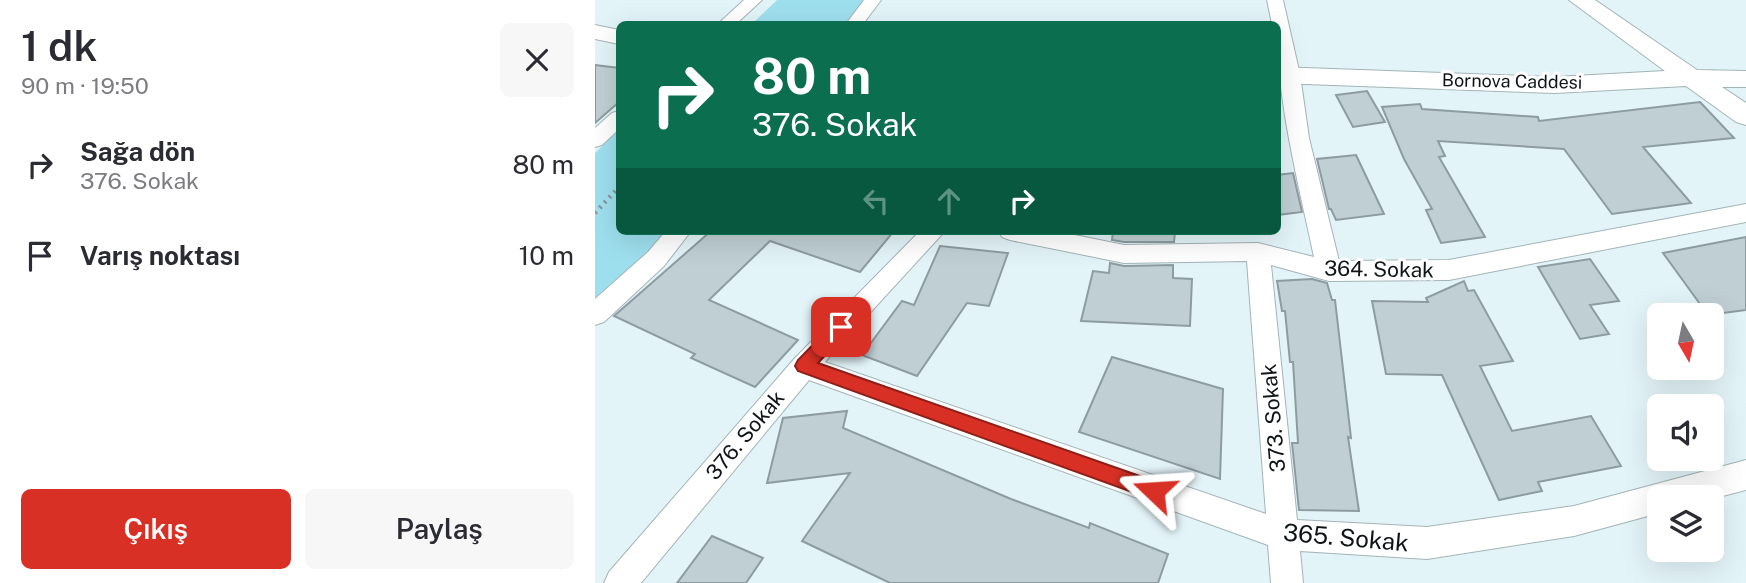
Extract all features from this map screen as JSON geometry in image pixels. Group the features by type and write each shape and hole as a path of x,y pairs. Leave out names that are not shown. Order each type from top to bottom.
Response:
{"street":[{"path":"730,21 754,0"},
{"path":"856,21 873,0"},
{"path":"1275,0 1278,21"},
{"path":"1580,0 1746,116"},
{"path":"595,32 616,36"},
{"path":"1281,50 1284,75 1329,271"},
{"name":"Bornova Caddesi","path":"1284,75 1555,85 1693,78 1746,79"},
{"path":"595,140 616,121"},
{"name":"364. Sokak","path":"1030,235 1124,254 1258,252 1329,271 1449,270 1746,213"},
{"path":"595,314 656,259 677,235"},
{"name":"376. Sokak","path":"620,583 804,366 930,235"},
{"name":"373. Sokak","path":"1258,252 1287,583"},
{"name":"365. Sokak","path":"804,366 1283,535 1427,543 1574,521 1647,502"},
{"name":"365. Sokak","path":"1709,485 1746,475"}],"path":[{"path":"595,213 616,190"}],"shaded area":[{"path":"777,0 867,0 849,21 755,21"},
{"path":"616,133 616,235 671,235 595,304 595,153"}],"building":[{"path":"595,65 616,68 616,105 595,123"},
{"path":"1367,91 1385,122 1353,127 1336,95"},
{"path":"1700,102 1734,138 1643,147 1691,203 1612,214 1564,149 1438,141 1445,156 1439,157 1485,237 1441,243 1426,210 1432,209 1404,159 1382,107 1420,104 1422,109 1538,117 1539,121"},
{"path":"1356,155 1384,214 1336,220 1329,209 1317,159"},
{"path":"1293,173 1302,212 1281,215 1281,174"},
{"path":"706,235 891,235 860,272 770,241 709,300 798,340 755,387 691,358 695,354 614,316"},
{"path":"1113,235 1175,235 1174,242 1112,240"},
{"path":"1746,237 1746,310 1724,313 1724,303 1699,303 1663,253"},
{"path":"940,246 1008,253 989,306 967,303 917,376 862,355 902,301 914,305"},
{"path":"1590,259 1619,301 1590,305 1609,334 1580,339 1538,267"},
{"path":"1110,263 1124,266 1173,265 1173,278 1192,279 1190,326 1081,321 1093,271 1109,273"},
{"path":"1312,279 1327,283 1332,300 1335,300 1351,438 1348,437 1359,511 1299,510 1292,443 1298,443 1293,362 1290,362 1285,311 1282,311 1277,281"},
{"path":"1464,281 1468,291 1474,290 1513,361 1480,366 1512,431 1591,416 1621,466 1538,482 1542,491 1499,500 1442,375 1386,374 1372,301 1428,302 1426,298"},
{"path":"1112,357 1223,389 1220,479 1079,432"},
{"path":"847,411 843,428 1011,499 1089,528 1090,523 1168,554 1158,583 890,583 802,541 850,473 767,483 783,418"},
{"path":"712,536 763,558 746,583 677,583"}],"route":[{"path":"841,327 804,366 1154,491"}]}
